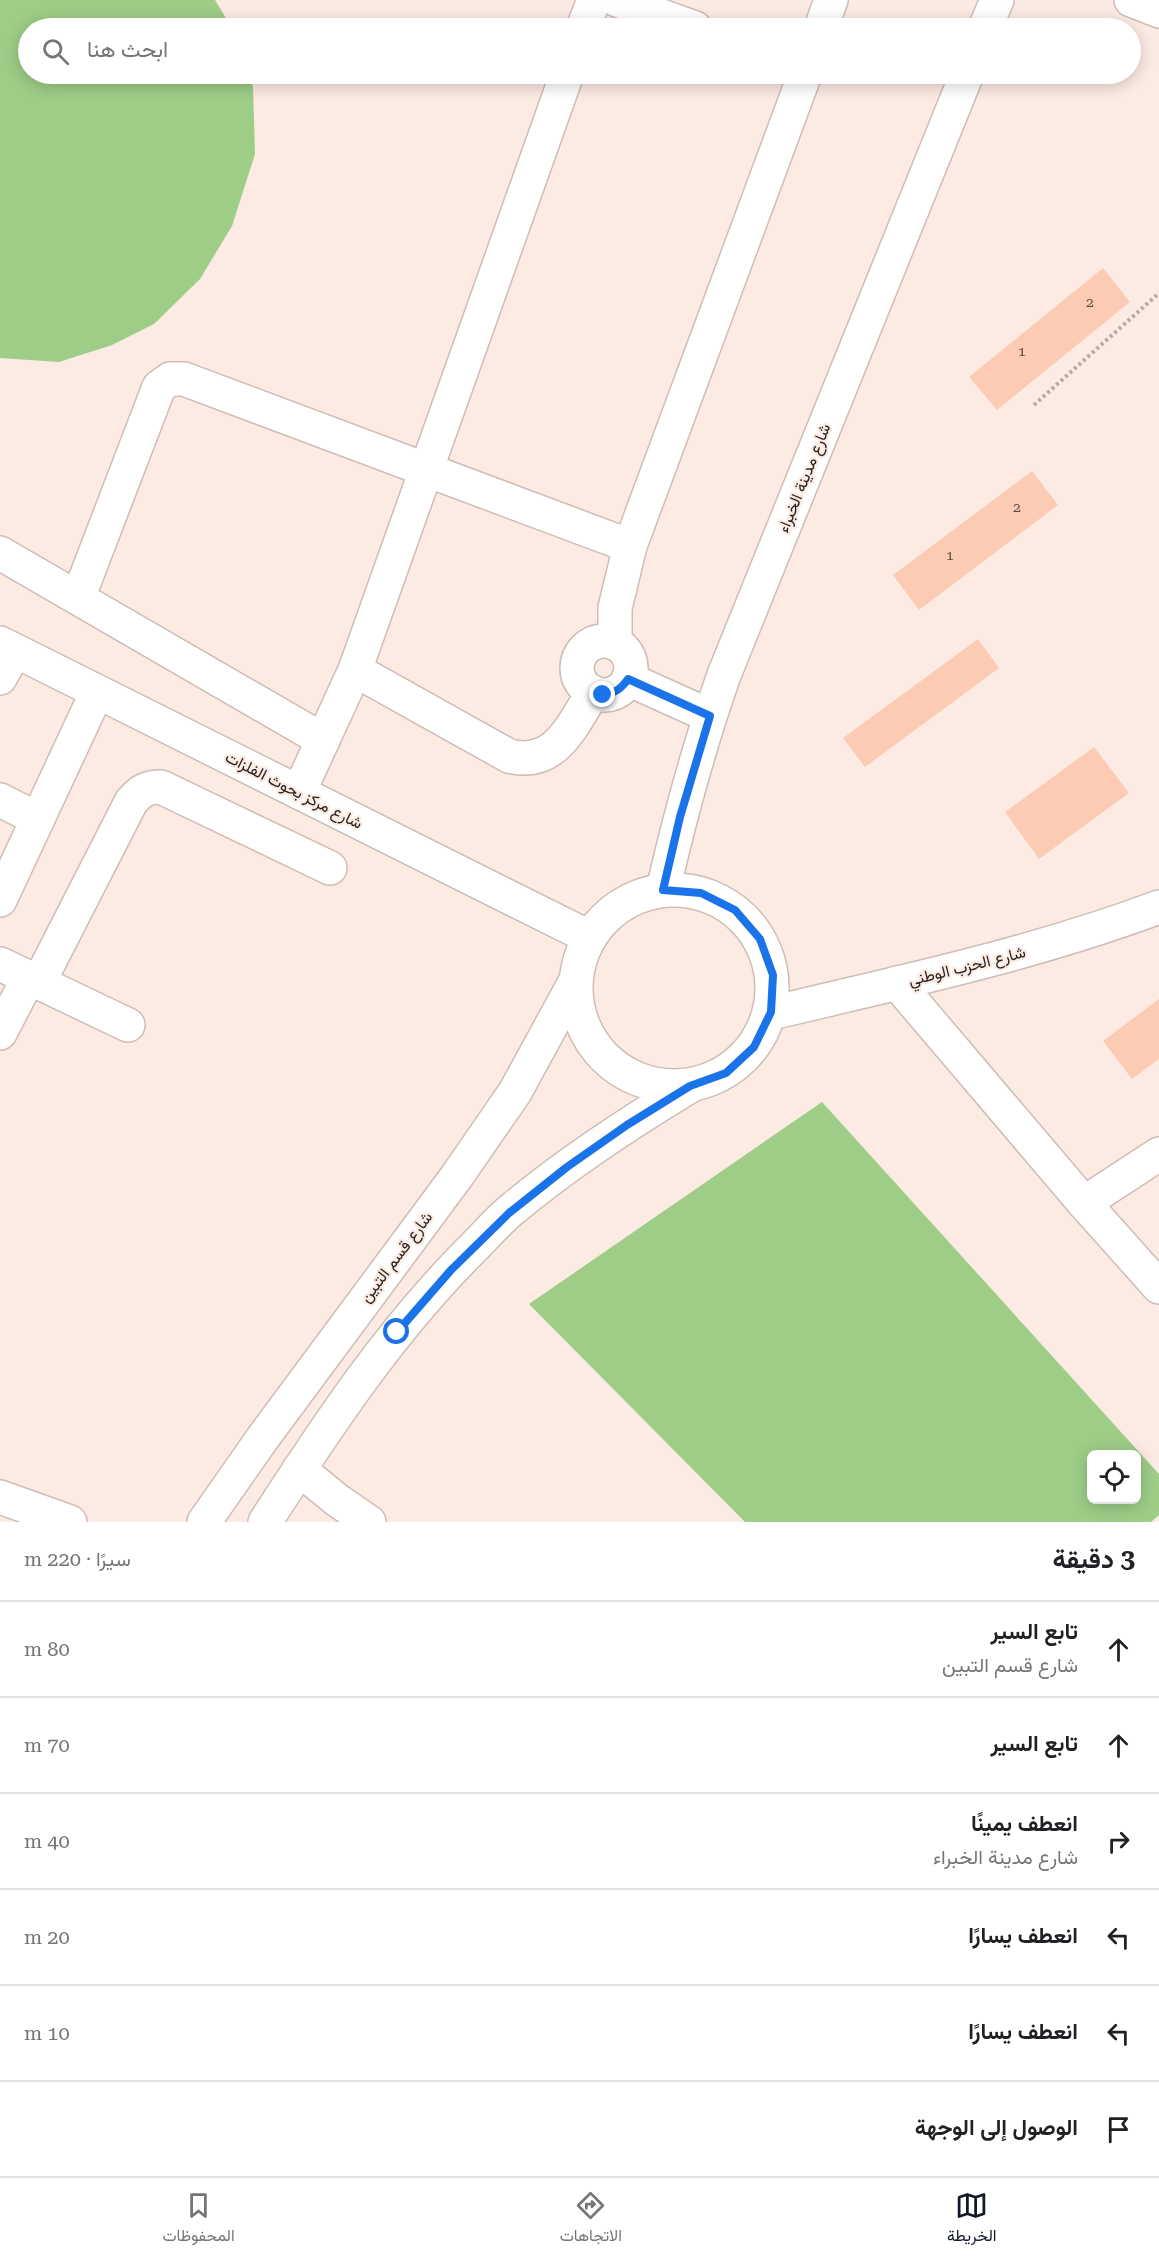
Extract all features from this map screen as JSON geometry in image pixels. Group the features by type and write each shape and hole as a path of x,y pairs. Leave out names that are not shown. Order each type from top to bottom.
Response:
{"street":[{"path":"588,18 594,0"},
{"path":"617,0 667,18"},
{"path":"990,18 997,0"},
{"path":"1131,0 1159,11"},
{"path":"299,792 355,670 563,84"},
{"path":"615,643 615,608 630,546 801,84"},
{"name":"شارع مدينة الخبراء","path":"663,890 680,817 728,664 963,84"},
{"path":"78,598 159,387 170,379 184,379 630,546"},
{"path":"0,553 322,740"},
{"path":"604,640 615,643 629,657 631,668 628,679 614,693 603,695 593,692 578,678 576,668 579,657 585,648 594,642 604,640"},
{"name":"شارع مركز بحوث الفلزات","path":"5,657 97,692 589,937"},
{"path":"355,670 508,756 523,760 540,757 554,748 568,732 593,692"},
{"path":"628,679 710,716"},
{"path":"0,900 11,850 38,819 97,692"},
{"path":"0,1033 23,974 138,792 149,787 161,787 330,868"},
{"path":"0,800 38,819"},
{"path":"265,1522 347,1397 397,1332 451,1270 509,1213 567,1167 627,1125 690,1086 726,1073 754,1047 771,1012 773,975 760,939 735,910 701,893 663,890 634,898 608,914 589,937 579,960 574,984 582,1027 608,1063 646,1084 690,1086"},
{"name":"شارع الحزب الوطني","path":"771,1012 1012,955 1114,924 1159,907"},
{"path":"23,974 128,1025"},
{"path":"897,983 1084,1203 1159,1287"},
{"name":"شارع قسم التبين","path":"204,1522 262,1439 457,1176 508,1101 544,1042 574,984"},
{"path":"1084,1203 1159,1154"},
{"path":"299,1469 369,1522"},
{"path":"0,1497 70,1522"}],"path":[{"path":"1034,405 1159,293"}],"green space":[{"path":"0,0 215,0 226,18 18,18 18,84 252,84 255,154 232,226 200,279 154,324 112,345 59,362 0,358"},
{"path":"822,1102 1137,1450 1087,1450 1087,1504 1141,1504 1141,1454 1159,1474 1159,1515 1151,1522 745,1522 529,1304"}],"building":[{"path":"1103,268 1130,302 997,410 969,377"},
{"path":"1032,471 1058,505 919,610 893,575"},
{"path":"978,639 999,668 865,767 843,738"},
{"path":"1094,747 1129,793 1039,859 1005,812"},
{"path":"1159,999 1159,1059 1132,1079 1103,1041"}],"route":[{"path":"397,1332 451,1270 509,1213 567,1167 627,1125 690,1086 726,1073 754,1047 771,1012 773,975 760,939 735,910 701,893 663,890 680,817 710,716 628,679 614,693 603,695"}]}
